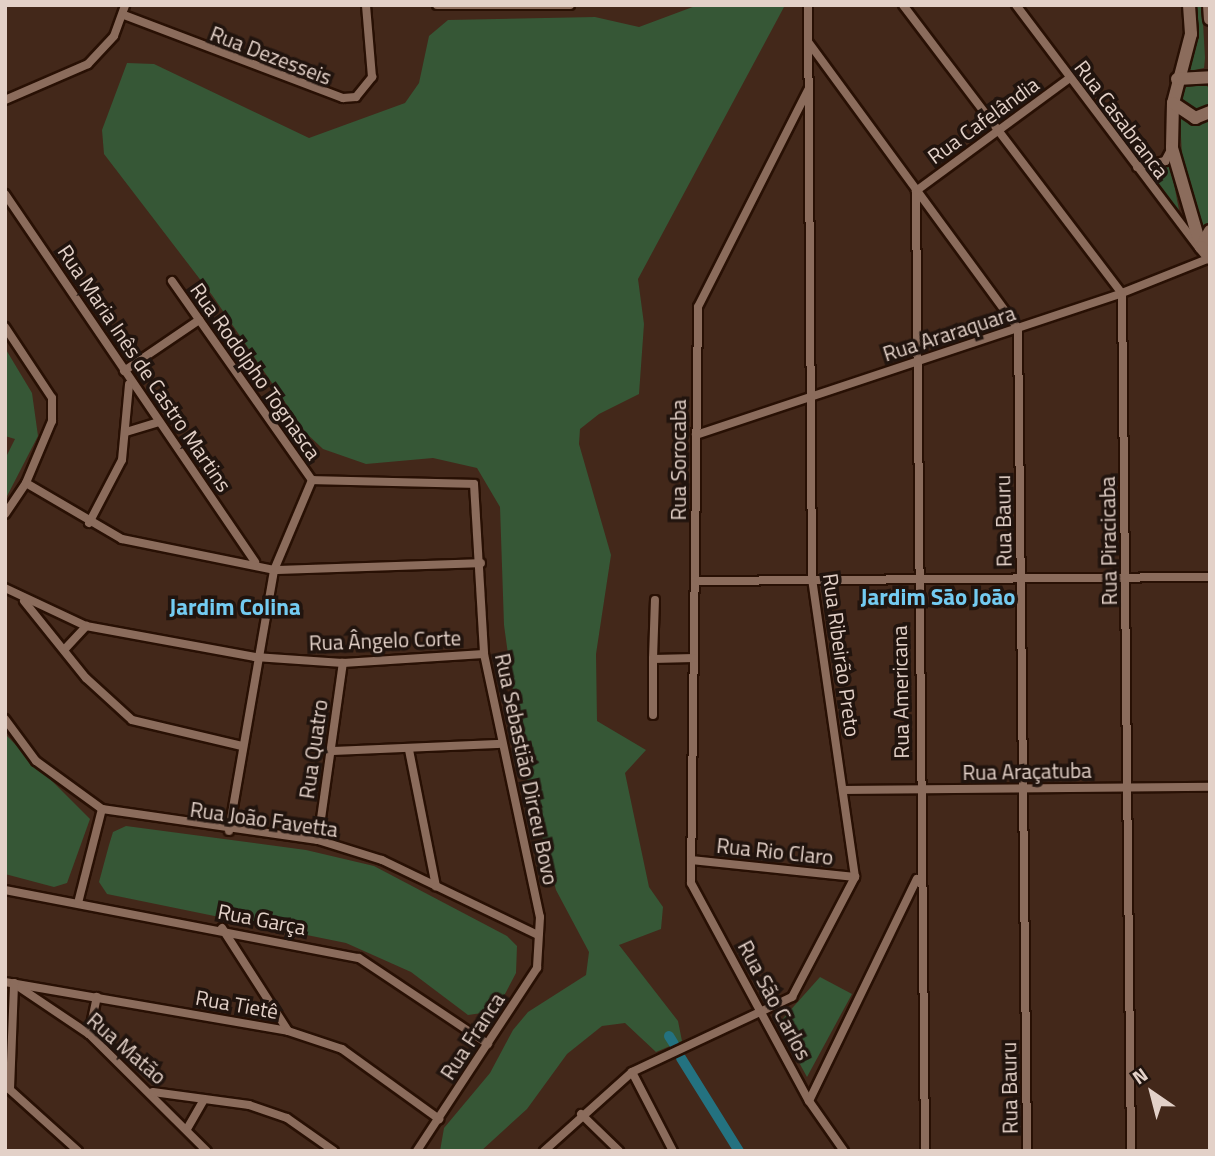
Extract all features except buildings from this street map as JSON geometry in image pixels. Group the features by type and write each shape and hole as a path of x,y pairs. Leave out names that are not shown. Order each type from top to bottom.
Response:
{"main road":[{"path":"1189,5 1191,34 1177,79 1173,103 1172,148 1204,252"},
{"path":"1209,5 1210,19"},
{"path":"1177,79 1210,77"},
{"path":"1173,103 1195,118 1210,112"},
{"path":"1204,252 1210,231"}],"street":[{"name":"Rua Dezesseis","path":"124,10 342,98 356,97 372,77 366,5"},
{"path":"437,5 570,5"},
{"name":"Rua Ribeirão Preto","path":"808,5 812,578 855,877"},
{"path":"903,5 1122,293"},
{"name":"Rua Casabranca","path":"1016,5 1204,252"},
{"path":"5,100 88,64 114,36 124,10"},
{"path":"809,43 1018,329"},
{"name":"Rua Cafelândia","path":"916,191 1070,78"},
{"name":"Rua Sorocaba","path":"691,860 698,307 809,87"},
{"path":"1137,167 1165,161 1172,148"},
{"name":"Rua Americana","path":"916,191 916,579 925,1151"},
{"name":"Rua Maria Inês de Castro Martins","path":"5,195 124,371 129,384 255,562"},
{"name":"Rua Araraquara","path":"696,435 1122,293 1204,252"},
{"name":"Rua Rodolpho Tognasca","path":"172,281 312,480"},
{"name":"Rua Piracicaba","path":"1122,293 1131,1151"},
{"path":"124,371 199,320"},
{"path":"5,327 52,398 52,421 26,483 5,514"},
{"name":"Rua Bauru","path":"1018,329 1027,1151"},
{"path":"89,523 122,460 127,432 129,384"},
{"path":"127,432 158,422"},
{"path":"229,831 255,657 274,570 312,480"},
{"name":"Rua Sebastião Dirceu Bovo","path":"312,480 474,484 481,563 484,654 499,744 540,918 538,935"},
{"path":"26,483 89,523 122,539 255,562 274,570 481,563"},
{"path":"695,581 1210,577"},
{"name":"Rua Ângelo Corte","path":"5,588 86,626 255,657 343,663 484,654"},
{"path":"22,598 64,650 132,720 242,746"},
{"path":"653,715 655,600"},
{"path":"64,650 86,626"},
{"path":"653,659 694,658"},
{"name":"Rua Quatro","path":"318,840 343,663"},
{"name":"Rua João Favetta","path":"5,719 36,761 102,809 229,831 318,840 436,886 538,935"},
{"path":"331,751 409,750 499,744"},
{"path":"409,750 436,886"},
{"name":"Rua Araçatuba","path":"844,790 1210,787"},
{"path":"78,903 102,809"},
{"name":"Rua Rio Claro","path":"691,860 855,877"},
{"name":"Rua São Carlos","path":"691,860 691,883 809,1101 844,1151"},
{"path":"544,1151 582,1114 632,1072 762,1012 803,986 855,877"},
{"path":"809,1101 919,877"},
{"name":"Rua Garça","path":"5,890 222,928 359,958 488,1044"},
{"path":"222,928 288,1031"},
{"name":"Rua Franca","path":"417,1151 537,968 538,935"},
{"path":"10,983 8,1088 78,1151"},
{"name":"Rua Tietê","path":"10,983 288,1031 342,1049 439,1119"},
{"name":"Rua Matão","path":"10,983 89,1034 153,1092 207,1151"},
{"path":"89,1034 97,997"},
{"path":"632,1072 673,1151"},
{"path":"153,1092 204,1099 287,1118 334,1151"},
{"path":"187,1129 204,1099"},
{"path":"582,1114 620,1151"}],"green space":[{"path":"698,5 784,7 638,279 644,324 639,394 599,414 580,429 579,444 611,555 596,654 597,721 646,750 625,773 649,887 663,907 661,929 619,945 678,1021 682,1041 656,1052 625,1023 602,1026 567,1054 527,1109 481,1151 440,1151 444,1128 490,1073 513,1030 528,1012 586,975 589,952 556,890 523,764 504,625 500,507 477,468 433,458 366,464 323,449 306,433 212,295 104,154 102,130 127,63 154,64 309,138 405,103 419,83 429,36 448,20 595,17 639,27"},
{"path":"1196,5 1202,5 1205,58 1204,68 1190,71"},
{"path":"1196,81 1202,82 1210,90 1210,102 1202,110 1196,111 1190,110 1182,102 1181,96 1182,90 1190,82"},
{"path":"1180,118 1210,122 1210,226 1204,229 1183,175"},
{"path":"1170,163 1179,210 1177,211 1148,172"},
{"path":"5,348 32,393 38,436 5,500 5,459 15,439 5,436"},
{"path":"5,734 90,819 67,883 54,887 5,874"},
{"path":"126,826 306,850 374,866 507,936 517,946 516,973 496,1011 468,1015 411,972 346,943 107,894 99,882 109,845 113,832"},
{"path":"820,977 852,994 807,1077 778,1024"}],"waterway":[{"path":"669,1036 674,1044"},
{"path":"681,1058 739,1151"}],"district":[{"name":"Jardim São João","path":"938,597"},
{"name":"Jardim Colina","path":"235,607"}]}
